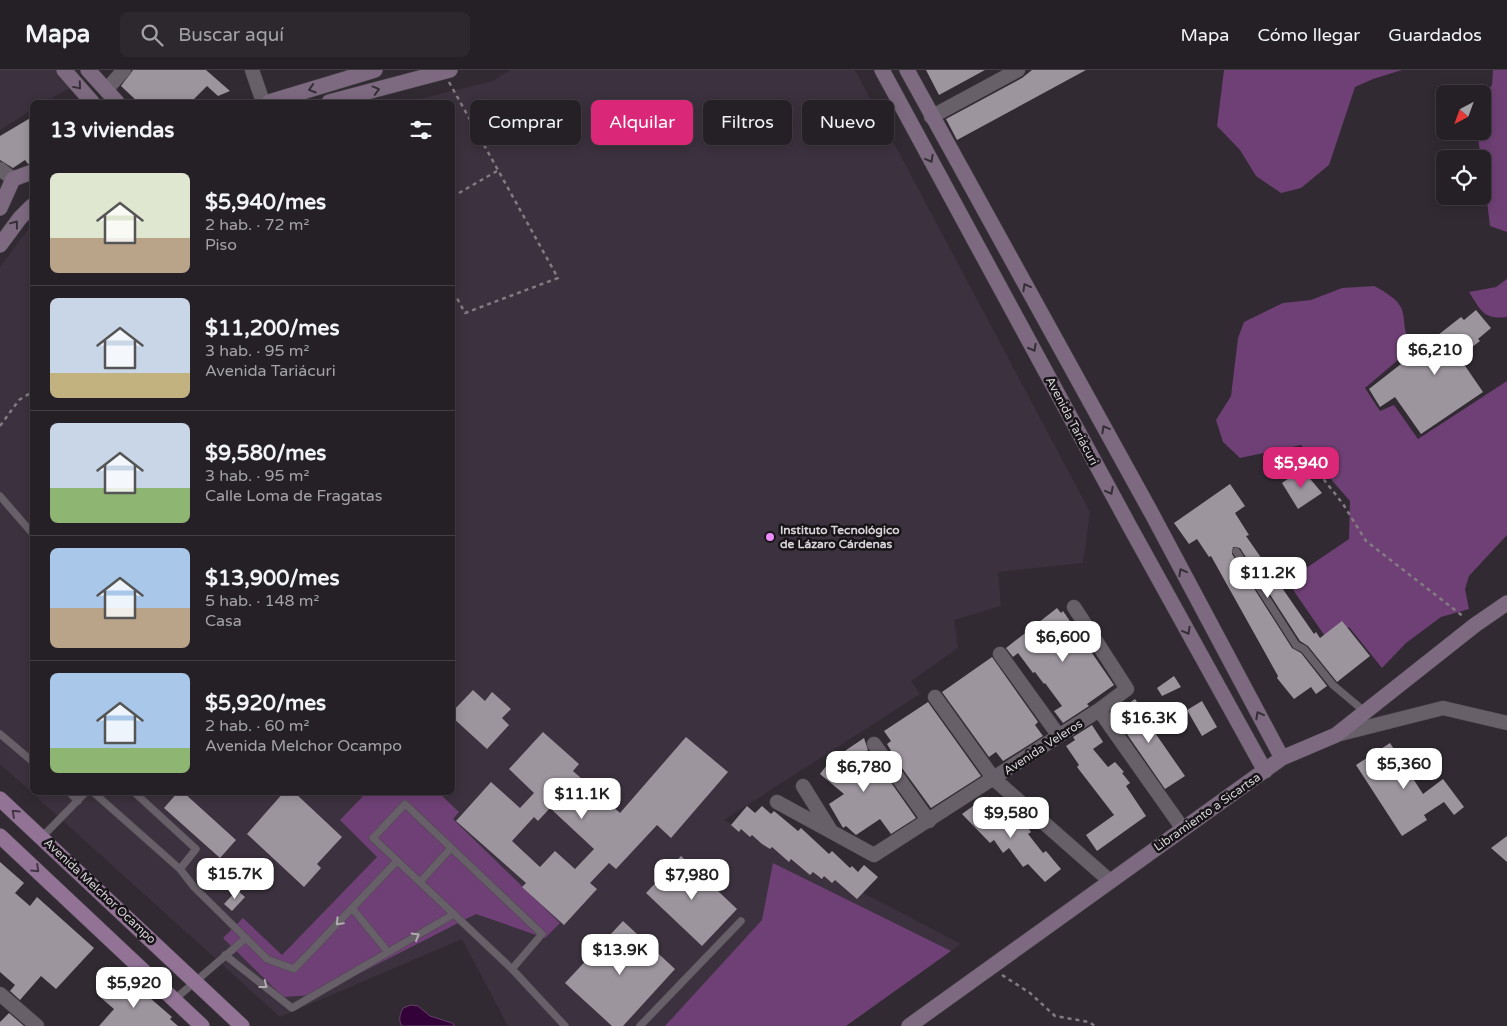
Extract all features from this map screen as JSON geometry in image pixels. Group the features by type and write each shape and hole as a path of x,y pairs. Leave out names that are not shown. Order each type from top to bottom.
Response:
{"main road":[{"name":"Avenida Melchor Ocampo","path":"0,799 242,1026"},
{"path":"2,842 176,999 202,1026"}],"street":[{"path":"64,70 90,100"},
{"path":"88,70 115,100"},
{"path":"106,90 124,70"},
{"path":"252,70 262,100"},
{"path":"276,100 375,70"},
{"name":"Avenida Tariácuri","path":"882,70 1130,527 1266,771"},
{"name":"Avenida Tariácuri","path":"907,70 1152,514 1282,758"},
{"path":"932,117 1018,70"},
{"path":"337,100 448,71"},
{"path":"0,169 13,179"},
{"path":"0,208 13,179 30,173"},
{"path":"0,245 30,208"},
{"path":"1130,527 1152,514"},
{"name":"Libramiento a Sicartsa","path":"910,1026 1282,758 1336,735 1475,625 1507,603"},
{"name":"Avenida Veleros","path":"777,802 874,856 994,779 1099,710 1127,689 1074,607"},
{"path":"1000,654 1059,736"},
{"path":"935,697 994,779 1110,881"},
{"path":"1336,735 1443,708 1507,723"},
{"path":"1099,710 1183,829"},
{"path":"874,744 930,821"},
{"path":"803,786 833,833"},
{"path":"0,994 37,1026"}],"lane":[{"path":"0,496 30,530"},
{"path":"1236,551 1296,645 1304,649 1333,685 1364,711"},
{"path":"0,734 30,759"},
{"path":"72,795 78,801"},
{"path":"42,837 83,795"},
{"path":"96,795 180,869 194,887 267,959 294,969 396,861"},
{"path":"137,795 196,848 180,869"},
{"path":"512,969 542,934 405,804 373,838 512,969 565,1026"},
{"path":"420,882 451,848"},
{"path":"352,908 388,952"},
{"path":"225,955 292,1008 454,914"},
{"path":"640,1026 741,921"},
{"path":"176,999 246,938"}],"path":[{"path":"448,71 453,91 558,278 465,314 455,295"},
{"path":"455,195 497,171"},
{"path":"0,426 19,400 30,393"},
{"path":"1304,454 1344,504 1366,541 1475,625"},
{"path":"992,968 1030,993 1056,1016 1089,1022 1095,1026"}],"shaded area":[{"path":"0,70 58,70 70,88 49,100 30,100 30,111 0,130"},
{"name":"Instituto Tecnológico de Lázaro Cárdenas","path":"510,70 855,70 871,100 802,100 802,145 894,145 894,143 1090,512 1083,563 998,572 1001,606 954,620 958,648 911,681 920,694 724,820 961,944 841,1026 508,1026 462,939 280,1017 34,795 455,795 455,100 415,100 493,81"},
{"path":"1224,70 1402,70 1355,87 1329,165 1301,188 1281,193 1256,176 1240,150 1217,126"},
{"path":"1493,70 1507,70 1507,232 1490,226 1487,205 1491,205 1491,150 1480,150 1478,140 1491,140"},
{"name":"Instituto Tecnológico de Lázaro Cárdenas","path":"30,227 30,791 0,764 0,267"},
{"path":"1507,279 1507,317 1499,318 1488,315 1480,309 1469,292 1496,287"},
{"path":"1374,286 1388,294 1401,307 1407,337 1412,348 1365,388 1380,411 1394,405 1418,439 1507,381 1507,535 1469,576 1465,589 1469,609 1441,617 1406,643 1382,668 1349,627 1329,642 1287,581 1349,539 1350,501 1301,445 1240,458 1223,442 1216,420 1231,396 1238,338 1244,322 1283,303 1311,300 1342,288"},
{"path":"364,795 441,795 459,812 453,819 560,923 545,938 476,914 317,995 283,997 223,938 243,918 282,955 377,857 340,820"},
{"path":"773,863 951,951 846,1026 665,1026 762,920"},
{"path":"411,1005 418,1006 430,1016 452,1023 455,1026 402,1026 400,1015 402,1010"}],"building":[{"path":"133,70 206,70 230,91 218,96 207,86 193,100 136,100 121,86"},
{"path":"926,70 985,70 939,95"},
{"path":"1032,70 1086,70 957,140 946,119 1022,78"},
{"path":"30,118 30,164 28,164 25,160 13,168 0,160 0,136"},
{"path":"1476,310 1491,328 1478,339 1480,341 1459,357 1483,392 1421,434 1395,397 1380,407 1369,389 1461,317 1464,320"},
{"path":"1302,469 1322,493 1298,509 1282,483"},
{"path":"1230,484 1245,506 1235,513 1249,535 1246,536 1314,634 1316,632 1320,638 1342,621 1370,656 1337,682 1308,646 1300,641 1240,548 1233,547 1232,554 1292,648 1301,653 1327,686 1316,694 1311,687 1294,699 1277,678 1278,676 1211,556 1209,557 1197,539 1189,544 1174,523"},
{"path":"1057,608 1061,613 1063,611 1114,685 1087,704 1089,706 1063,723 1054,711 1062,706 1045,683 1035,672 1033,673 1018,653 1013,657 1006,648"},
{"path":"992,657 1038,722 1035,725 1043,736 1003,761 996,752 989,757 942,692"},
{"path":"1174,676 1181,687 1162,696 1157,688"},
{"path":"473,690 485,701 492,692 511,709 502,718 509,725 487,749 455,720 455,709"},
{"path":"1135,699 1146,715 1144,717 1185,776 1165,789 1113,714"},
{"path":"1202,701 1217,727 1202,736 1187,710"},
{"path":"928,702 981,776 931,808 899,764 887,744 891,741 884,731"},
{"path":"1092,725 1103,742 1093,749 1108,767 1115,762 1124,772 1122,773 1130,783 1126,786 1146,816 1097,851 1086,835 1114,815 1077,767 1079,765 1066,746 1075,740 1073,737"},
{"path":"543,732 579,764 573,771 620,813 686,737 728,772 671,838 657,825 616,869 609,863 590,883 597,889 564,925 522,887 526,883 456,821 491,782 520,808 534,793 509,769","holes":["550,808 594,849 575,869 555,851 540,867 512,841 534,817 538,821"]},
{"path":"864,738 868,750 863,754 879,778 885,774 916,818 891,834 880,819 856,835 846,826 843,828 829,804 844,794 820,774 830,761"},
{"path":"1390,743 1423,794 1443,779 1464,807 1454,815 1444,802 1424,815 1427,820 1402,836 1356,765"},
{"path":"175,795 186,795 236,840 220,858 164,808"},
{"path":"281,795 297,795 342,837 317,864 321,868 304,887 247,834"},
{"path":"984,798 992,809 996,807 1012,828 1022,820 1031,832 1028,834 1043,853 1046,851 1061,869 1045,882 1028,864 1023,867 1009,848 1003,853 994,840 990,843 962,814"},
{"path":"747,806 755,813 762,806 771,814 774,811 798,831 801,828 829,854 832,851 850,868 852,866 858,872 864,865 878,877 857,899 835,880 832,883 824,876 822,879 813,872 810,875 791,859 789,862 772,847 770,849 752,835 750,837 741,829 739,832 731,825"},
{"path":"1507,836 1507,862 1491,848"},
{"path":"681,856 737,909 702,946 646,893"},
{"path":"0,862 24,883 15,893 30,906 37,897 94,948 56,989 41,976 20,1000 10,991 15,985 0,972"},
{"path":"237,890 245,897 232,911 224,904"},
{"path":"623,921 675,969 623,1026 612,1026 565,983"},
{"path":"112,983 126,995 135,985 172,1017 170,1019 178,1026 99,1026 114,1009 100,997"},
{"path":"9,1013 24,1026 0,1026 0,1022"}],"place":[{"name":"Instituto Tecnológico de Lázaro Cárdenas","path":"770,537"}]}
